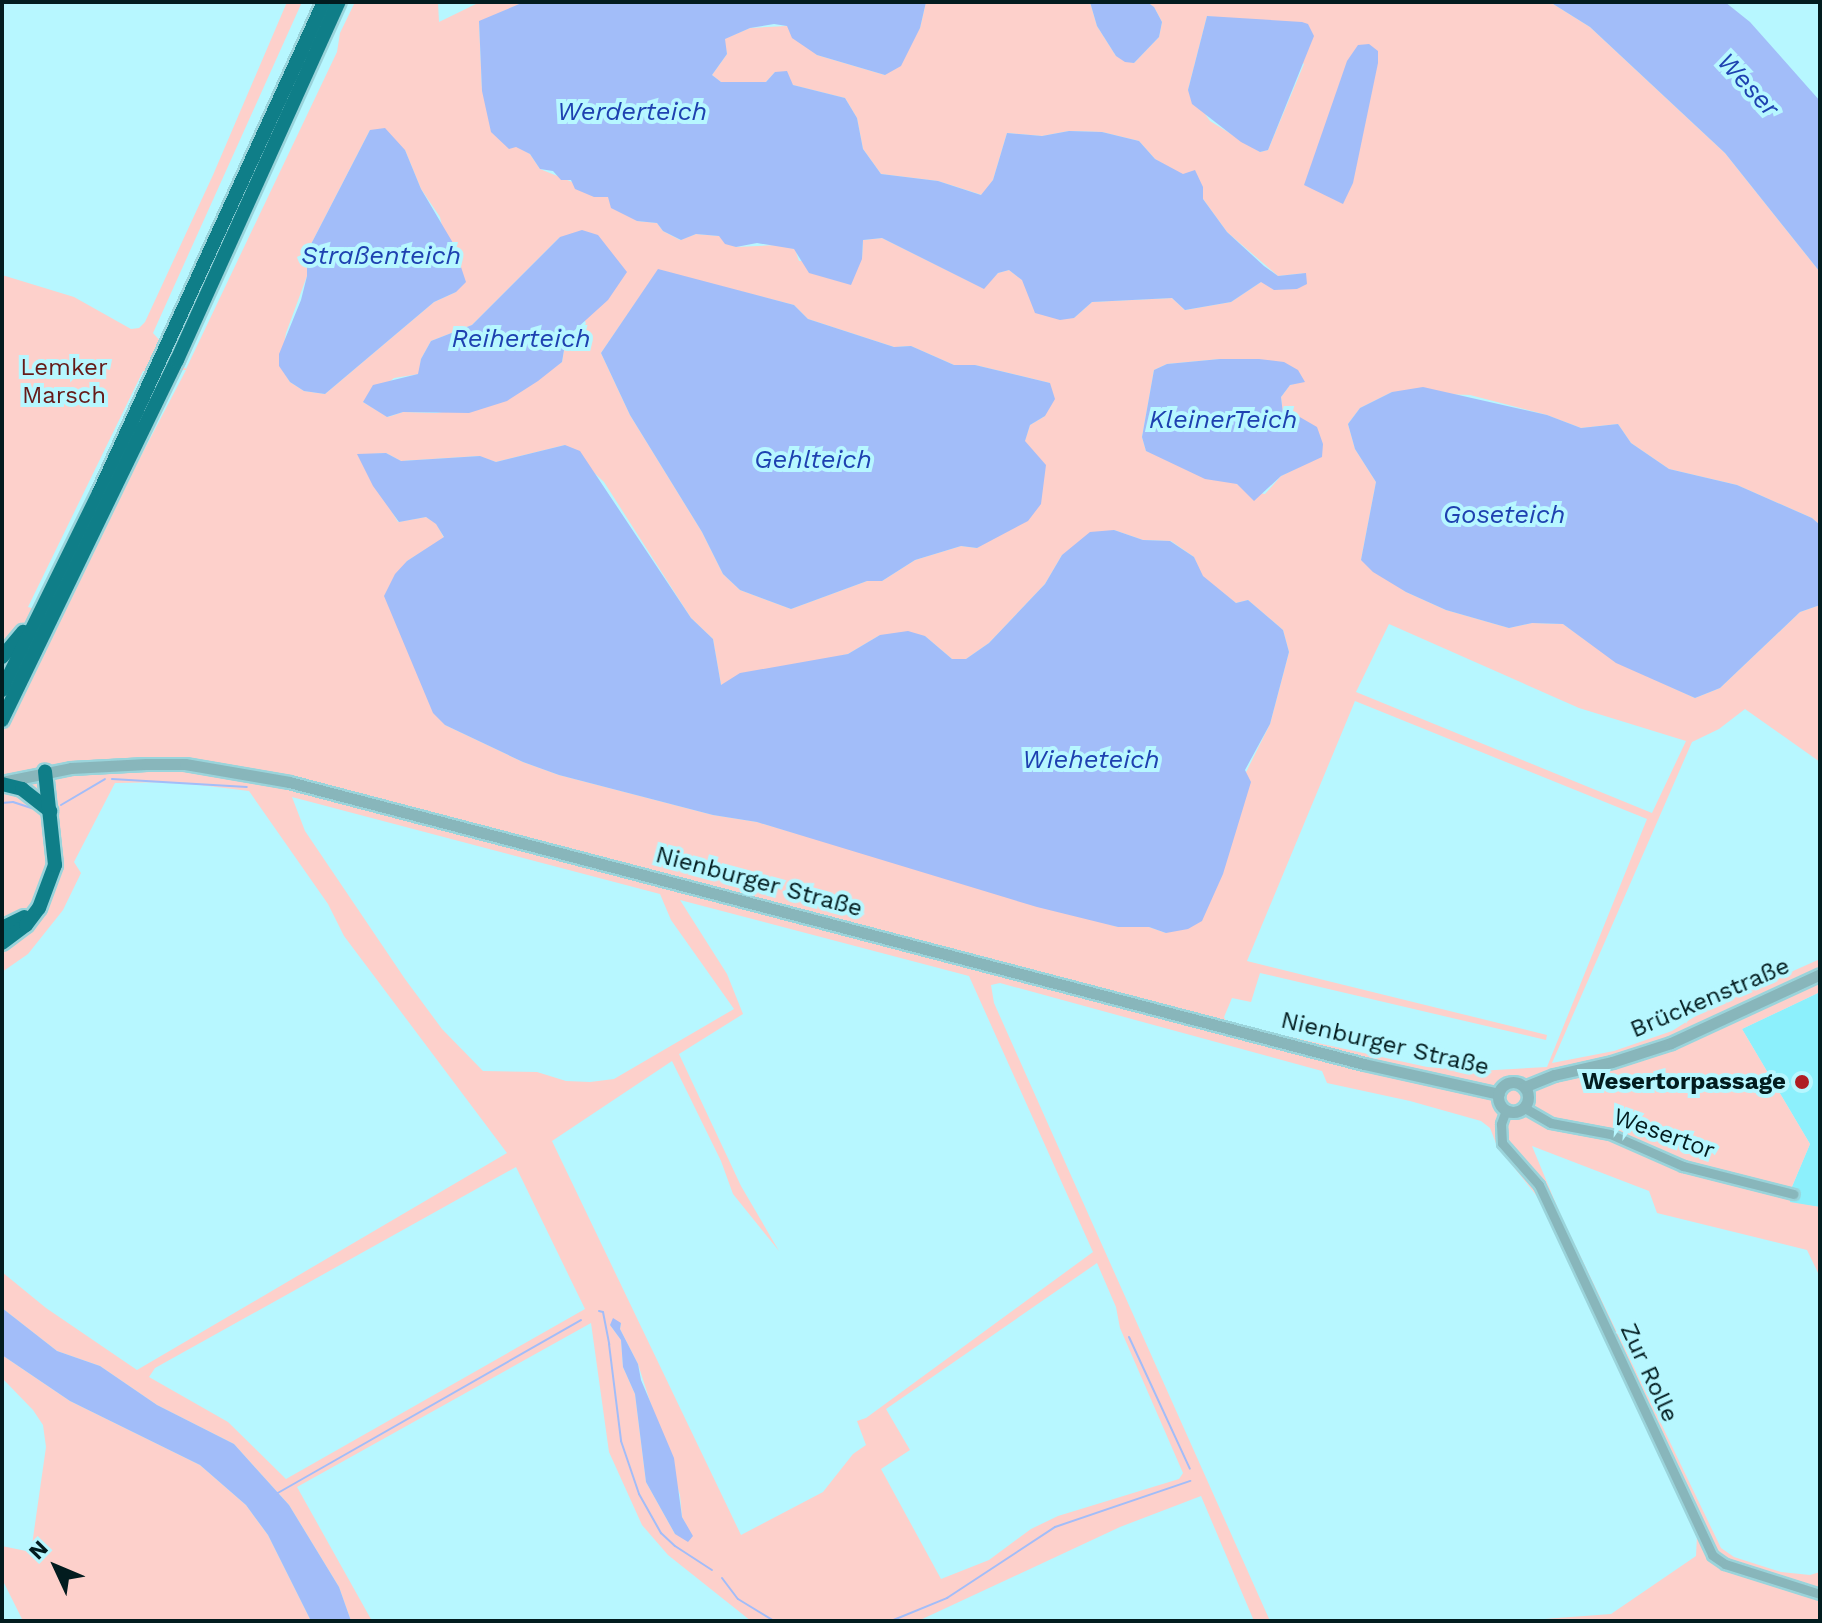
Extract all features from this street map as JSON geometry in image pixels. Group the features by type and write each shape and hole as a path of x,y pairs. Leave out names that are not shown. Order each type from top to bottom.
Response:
{"highway":[{"path":"2,720 49,596 170,357 324,2"},
{"path":"2,690 39,623 170,357 339,2"},
{"path":"2,657 39,623"},
{"path":"2,943 26,925 39,908 55,865 45,772"},
{"path":"2,783 22,789 51,811"},
{"path":"2,928 16,924 39,908"}],"street":[{"name":"Nienburger Straße","path":"2,783 45,772 107,764 185,764 289,782 1210,1025 1499,1094"},
{"name":"Brückenstraße","path":"1524,1087 1554,1075 1612,1062 1671,1043 1820,974"},
{"path":"1512,1082 1524,1087 1527,1100 1523,1107 1506,1110 1499,1102 1503,1086 1512,1082"},
{"name":"Wesertor","path":"1523,1107 1551,1123 1610,1134 1683,1166 1794,1194"},
{"name":"Zur Rolle","path":"1506,1110 1501,1124 1502,1143 1539,1185 1712,1555 1725,1564 1820,1594"}],"shaded area":[{"path":"1820,992 1820,1207 1790,1203 1791,1189 1810,1144 1742,1029"}],"green space":[{"name":"Lemker Marsch","path":"287,2 302,2 153,333 186,369 337,52 340,33 355,2 438,2 439,22 480,2 524,2 479,22 482,91 516,146 530,154 540,169 609,197 637,221 657,223 663,231 680,240 696,234 719,236 736,247 777,245 795,249 799,261 862,259 863,240 882,238 983,288 998,273 1009,270 1074,318 1092,302 1172,298 1185,310 1231,302 1261,282 1306,273 1278,276 1227,232 1203,199 1203,187 1155,159 1139,141 1102,132 1069,131 1042,136 1007,133 993,180 982,195 938,181 881,174 863,149 857,118 845,98 793,85 775,72 766,82 721,82 712,75 727,54 724,39 750,28 787,26 817,55 885,75 920,28 926,2 1090,2 1097,26 1116,56 1134,63 1159,37 1162,22 1154,7 1147,2 1550,2 1590,27 1725,153 1820,272 1820,525 1812,518 1737,485 1669,469 1631,443 1618,424 1581,428 1547,415 1470,395 1392,392 1360,408 1348,424 1355,449 1376,482 1361,560 1406,592 1446,610 1509,628 1532,623 1563,624 1616,662 1695,698 1720,688 1800,612 1820,605 1820,762 1745,709 1719,729 1692,742 1552,1063 1614,1051 1672,1031 1702,1012 1820,959 1820,992 1742,1029 1810,1144 1791,1189 1790,1202 1820,1207 1820,1277 1807,1250 1657,1213 1649,1191 1532,1146 1561,1216 1721,1548 1734,1557 1781,1572 1810,1575 1820,1572 1820,1621 1518,1621 1611,1614 1696,1556 1697,1536 1544,1205 1497,1146 1490,1128 1481,1121 1410,1101 1327,1083 1322,1071 1000,983 991,985 994,1003 1270,1621 1254,1621 1201,1496 1120,1527 918,1621 751,1621 668,1555 642,1525 609,1452 591,1323 297,1487 372,1621 351,1621 339,1587 289,1505 234,1444 157,1405 100,1366 57,1351 2,1308 2,1272 46,1308 137,1370 507,1153 344,936 328,904 249,791 175,782 115,783 74,862 81,873 63,910 28,954 2,972 2,275 74,297 131,329 139,328 145,322 213,175","holes":["1207,16 1253,22 1304,64 1268,150 1260,152 1210,121 1188,90","370,130 405,150 421,189 440,217 456,292 434,302 325,394 304,391 290,382 280,366 286,333 307,276 307,252","560,237 586,324 566,338 562,362 507,400 437,413 403,412 388,417 363,402 394,378 419,374 421,359 431,341 472,325","658,270 794,305 808,319 894,347 911,346 954,365 975,365 1050,383 1045,416 1030,425 993,538 977,548 961,546 915,560 882,581 867,581 791,609 740,590 723,574 702,532 630,415 601,353","1259,359 1304,381 1290,385 1281,397 1283,415 1298,416 1322,456 1281,476 1265,494 1246,491 1237,484 1146,451 1142,437 1154,370 1167,364","186,370 57,616 28,607 143,371","565,445 604,482 691,618 713,639 721,685 848,654 880,635 925,636 952,659 966,659 989,643 1045,584 1062,555 1114,530 1143,540 1171,541 1194,557 1202,576 1236,603 1248,600 1283,630 1289,652 1270,724 1166,933 1149,927 1118,927 757,822 713,815 559,775 523,762 445,725 385,596 407,561 444,538 436,523 426,517 398,522 358,455 386,453 401,461 479,456 496,462","1389,624 1579,708 1686,741 1652,813 1356,692","1355,701 1647,819 1547,1067 1478,1071 1427,1067 1227,1023 1224,1017 1232,998 1251,1002 1260,973 1546,1040 1547,1035 1247,961","292,797 660,894 671,920 734,1009 614,1079 590,1082 566,1081 537,1072 483,1071 442,1029 305,831","680,900 969,976 1093,1252 866,1418 857,1421 866,1445 853,1454 823,1492 741,1535 552,1141 672,1061 721,1161 733,1194 779,1251 741,1186 679,1054 743,1014 727,974","516,1167 585,1309 286,1479 228,1422 149,1377 155,1368","1097,1263 1116,1307 1120,1328 1183,1473 1179,1479 1058,1516 1031,1529 989,1560 941,1579 881,1469 910,1450 886,1409","621,1323 620,1329 638,1364 680,1495 682,1517 692,1536 675,1534 646,1482 635,1394 623,1367 621,1340 610,1325"]},
{"path":"2,1355 70,1401 200,1465 246,1505 268,1535 311,1621 23,1621 2,1579 2,1546 31,1552 46,1447 43,1425 2,1378"}],"water":[{"name":"Werderteich","path":"524,2 926,2 920,28 901,66 885,75 817,55 792,38 787,26 774,24 750,28 725,39 727,54 712,75 721,82 766,82 775,72 787,71 793,85 845,98 857,118 863,149 881,174 938,181 981,195 993,180 1007,133 1042,136 1069,131 1102,132 1139,141 1155,159 1183,174 1195,170 1203,187 1203,199 1227,232 1278,276 1306,273 1307,284 1297,289 1274,290 1261,282 1231,302 1185,310 1172,298 1092,302 1074,318 1060,320 1035,313 1022,280 1009,270 998,273 984,289 882,238 863,240 862,259 851,285 809,273 794,249 757,243 736,247 725,244 719,236 696,234 681,240 663,231 657,223 637,221 611,208 608,197 594,197 575,189 571,180 561,180 553,171 540,169 530,154 516,147 509,149 491,132 482,91 479,21"},
{"path":"1090,2 1147,2 1154,7 1162,22 1159,37 1134,63 1125,62 1116,56 1097,26"},
{"name":"Weser","path":"1550,2 1725,2 1750,22 1820,101 1820,272 1725,153 1590,27"},
{"path":"1207,16 1302,22 1308,24 1314,36 1268,150 1260,152 1241,142 1192,104 1188,90"},
{"path":"1369,44 1378,51 1378,63 1353,183 1343,204 1304,185 1347,61 1358,45"},
{"name":"Straßenteich","path":"385,128 405,150 421,189 453,243 466,282 456,292 434,302 325,394 304,391 290,382 279,366 279,354 301,300 307,276 307,252 370,130"},
{"name":"Reiherteich","path":"582,230 598,235 627,272 608,300 566,338 562,362 538,381 507,401 469,413 403,412 387,417 363,402 373,385 418,374 421,359 431,341 472,325 560,237"},
{"name":"Gehlteich","path":"658,269 794,305 808,319 894,347 911,346 954,365 975,365 1050,383 1055,399 1045,416 1030,425 1025,441 1046,465 1041,504 1028,521 977,548 961,546 915,560 882,581 867,581 791,609 740,590 723,574 702,532 630,415 601,353"},
{"name":"KleinerTeich","path":"1220,359 1284,362 1298,370 1305,382 1290,385 1281,397 1283,414 1298,416 1317,427 1323,444 1322,457 1281,476 1254,501 1237,484 1205,479 1146,451 1142,437 1154,370 1167,364"},
{"name":"Goseteich","path":"1423,387 1547,415 1581,428 1618,424 1631,443 1669,469 1737,485 1812,518 1820,525 1820,605 1800,612 1720,688 1695,698 1616,663 1563,624 1532,623 1509,628 1446,610 1406,592 1373,572 1361,560 1376,482 1355,449 1348,424 1360,408 1392,392"},
{"name":"Wieheteich","path":"565,445 580,451 691,618 713,639 721,685 740,673 848,654 880,635 908,631 925,636 952,659 966,659 989,643 1045,584 1062,555 1090,532 1114,530 1143,540 1170,541 1194,557 1203,576 1236,603 1248,600 1283,630 1289,652 1270,724 1245,770 1251,782 1223,874 1202,921 1188,929 1166,933 1149,927 1118,927 1037,907 757,822 713,815 559,775 523,762 445,725 433,713 384,596 395,574 407,561 444,537 436,524 426,517 399,522 373,486 357,454 386,453 401,461 480,456 496,462"},
{"path":"2,1308 57,1351 100,1366 157,1405 234,1444 289,1505 339,1587 351,1621 311,1621 268,1535 246,1505 200,1465 70,1401 2,1355"},
{"path":"613,1318 621,1323 620,1329 638,1364 641,1380 674,1458 682,1517 693,1536 688,1542 675,1534 646,1482 635,1394 623,1367 621,1340 610,1325"}],"waterway":[{"path":"61,805 105,779"},
{"path":"112,779 247,787"},
{"path":"2,803 13,802 32,808"},
{"path":"599,1311 603,1312 609,1344 621,1441 639,1494 661,1533 712,1570"},
{"path":"276,1494 581,1320"},
{"path":"1129,1337 1190,1469"},
{"path":"891,1621 947,1598 1055,1527 1190,1481"},
{"path":"722,1578 738,1599 774,1621"}],"place":[{"name":"Wesertorpassage","path":"1802,1082"}]}
